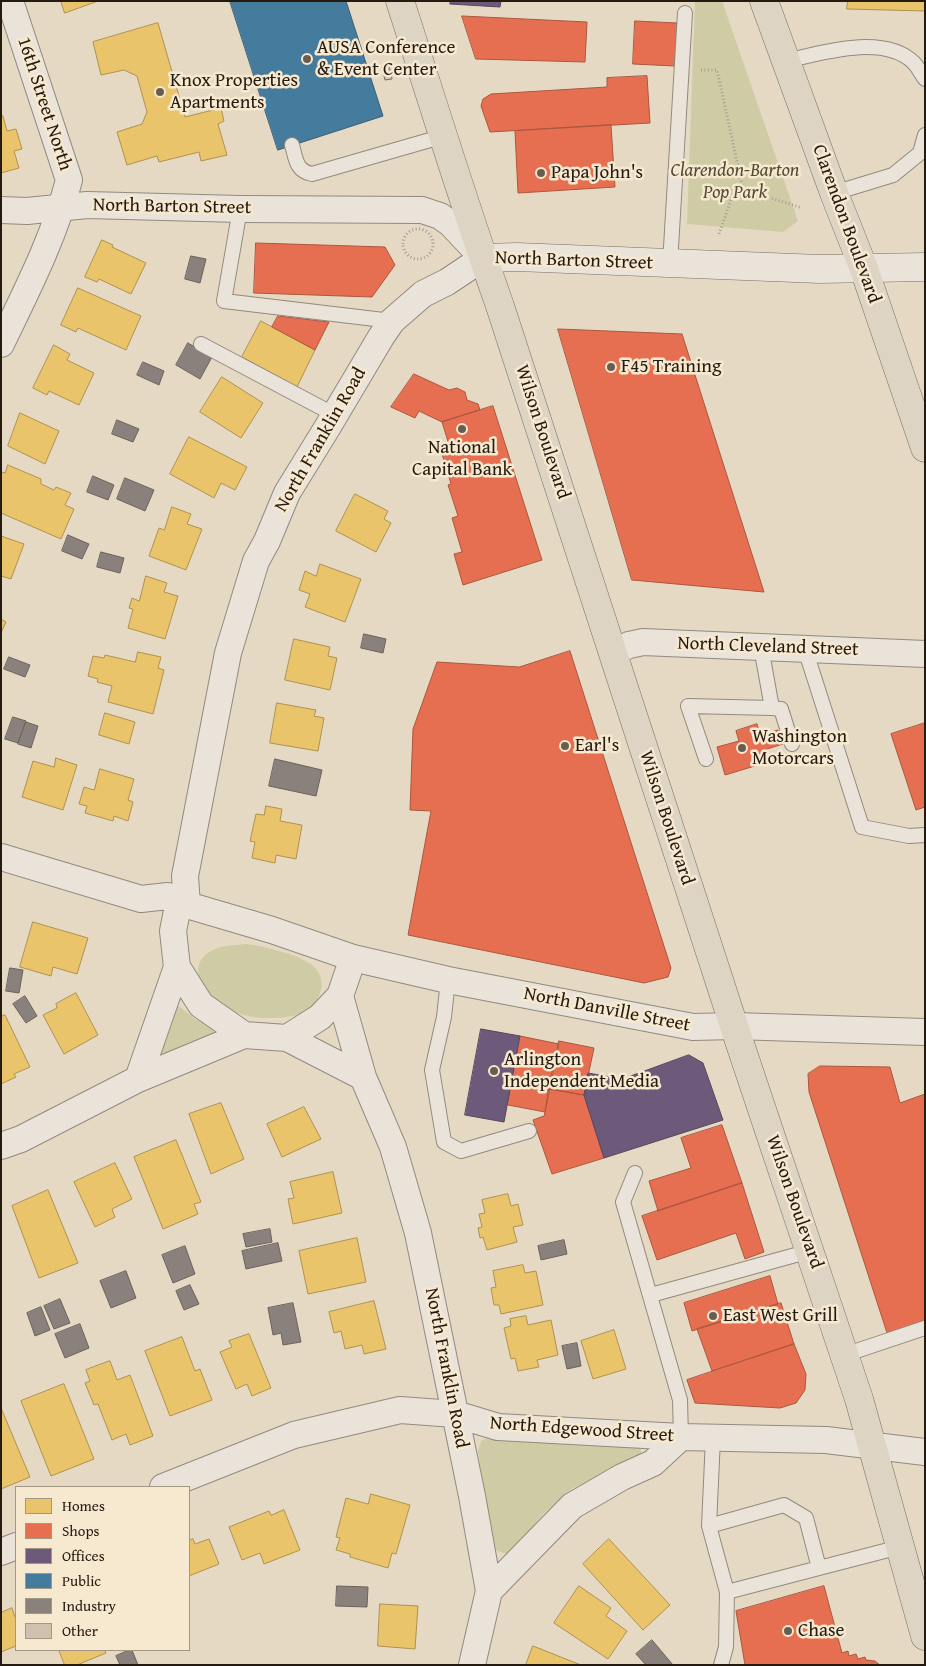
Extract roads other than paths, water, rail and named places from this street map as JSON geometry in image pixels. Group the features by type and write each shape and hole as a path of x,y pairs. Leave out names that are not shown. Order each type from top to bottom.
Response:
{"main road":[{"name":"Wilson Boulevard","path":"400,1 464,202 506,324 734,1026 810,1250 873,1445 925,1636"},
{"name":"Clarendon Boulevard","path":"764,1 834,193 864,268 925,448"}],"street":[{"name":"16th Street North","path":"1,344 49,242 62,207 69,180 10,1"},
{"name":"North Barton Street","path":"1,210 27,211 87,204 240,209 422,210 440,216 451,224 483,258 517,257 820,269 925,267"},
{"name":"North Franklin Road","path":"177,967 173,931 183,903 185,876 228,653 256,561 267,541 287,493 392,321 423,294 447,282 483,258"},
{"name":"North Cleveland Street","path":"613,652 628,645 643,642 925,654"},
{"path":"1,858 141,899 157,918 173,931"},
{"name":"North Danville Street","path":"141,899 168,896 183,903 272,930 353,958 448,980 693,1027 734,1026 925,1032"},
{"path":"288,1038 320,1018 340,996 353,958"},
{"path":"177,967 201,1005 244,1035"},
{"path":"138,1079 177,967"},
{"path":"340,996 363,1077"},
{"path":"1,1146 30,1134 138,1079 244,1035 288,1038 363,1077"},
{"name":"North Franklin Road","path":"363,1077 393,1147 418,1233 489,1591 472,1665"},
{"name":"North Edgewood Street","path":"166,1486 294,1435 400,1410 455,1414 498,1427 681,1437 826,1440 925,1452"},
{"path":"489,1591 572,1506 622,1477 653,1463 681,1437"},
{"path":"1,1552 15,1546"}],"lane":[{"path":"670,264 685,14"},
{"path":"786,61 851,47 892,50 914,62 925,79"},
{"path":"834,193 894,175 920,153 925,135"},
{"path":"292,145 299,167 305,173 312,174 444,136"},
{"path":"240,209 224,301 392,321"},
{"path":"201,344 335,415"},
{"path":"760,647 772,708"},
{"path":"805,649 862,827 910,836 925,836"},
{"path":"706,760 688,706 781,709 792,744"},
{"path":"448,980 444,1017 432,1070 444,1142 461,1151 529,1131"},
{"path":"635,1173 623,1202 680,1400 681,1437"},
{"path":"651,1295 810,1250"},
{"path":"844,1355 925,1328"},
{"path":"713,1438 709,1526 727,1592 726,1647 721,1665"},
{"path":"709,1526 784,1505 806,1518 819,1568"},
{"path":"727,1592 900,1547"}],"place":[{"name":"AUSA Conference & Event Center","path":"307,59"},
{"name":"Knox Properties Apartments","path":"160,92"},
{"name":"Papa John's","path":"541,173"},
{"name":"F45 Training","path":"611,367"},
{"name":"National Capital Bank","path":"462,429"},
{"name":"Earl's","path":"565,746"},
{"name":"Washington Motorcars","path":"742,748"},
{"name":"Arlington Independent Media","path":"494,1071"},
{"name":"East West Grill","path":"713,1316"},
{"name":"Chase","path":"788,1631"}],"park label":[{"name":"Clarendon-Barton Pop Park","path":"735,182"}]}
